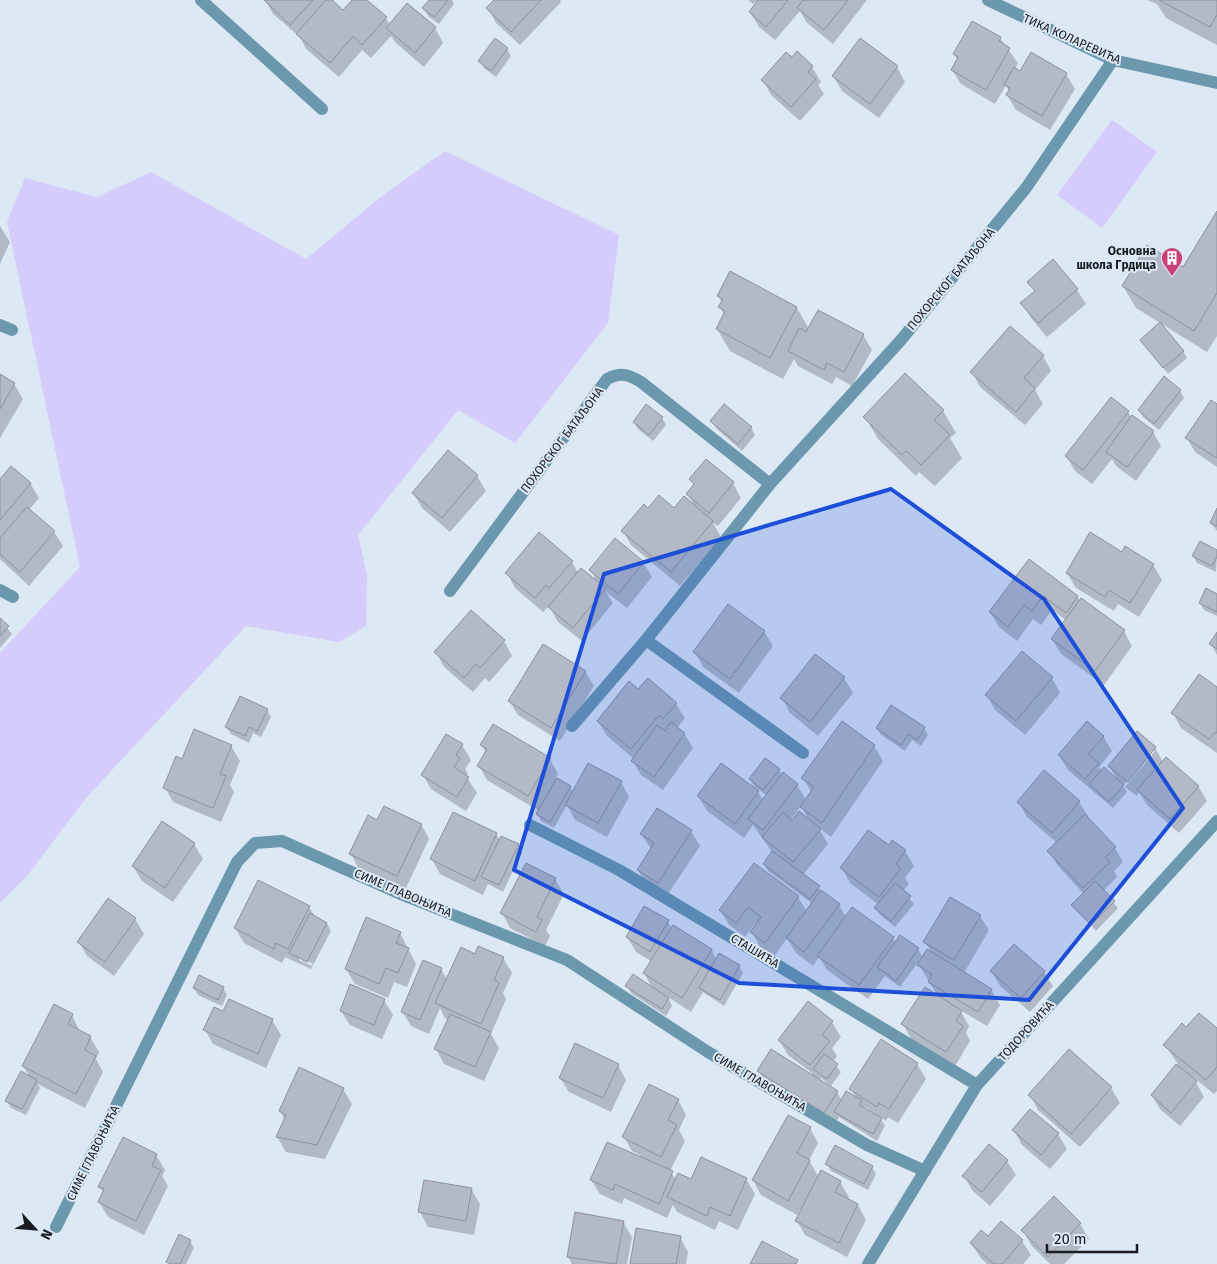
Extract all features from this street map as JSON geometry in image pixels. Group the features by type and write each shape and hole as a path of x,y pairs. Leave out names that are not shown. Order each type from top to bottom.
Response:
{"street":[{"path":"201,0 322,109"},
{"name":"ТИКА КОЛАРЕВИЋА","path":"988,0 1113,60 1217,83"},
{"name":"ПОХОРСКОГ БАТАЉОНА","path":"572,726 646,640 770,484 901,340 1026,188 1113,60"},
{"name":"ПОХОРСКОГ БАТАЉОНА","path":"450,590 607,379 614,375 625,373 641,382 770,484"},
{"path":"0,590 14,597"},
{"path":"646,640 803,752"},
{"name":"ТОДОРОВИЋА","path":"868,1264 977,1085 1217,821"},
{"name":"СТАШИЋА","path":"530,825 619,870 977,1085"},
{"name":"СИМЕ ГЛАВОЊИЋА","path":"56,1227 237,862 255,843 264,842 282,841 403,895 567,960 708,1052 867,1145 925,1171"}],"highlighted area":[{"path":"891,489 1044,599 1183,808 1029,1000 739,983 514,870 604,574"}],"shaded area":[{"path":"1112,120 1157,152 1102,228 1057,195"},
{"path":"445,151 619,235 608,323 515,443 458,410 358,535 367,574 366,626 339,642 246,626 86,798 27,876 0,903 0,653 80,567 7,222 25,178 97,197 151,172 306,259 382,196"}],"building":[{"path":"264,0 313,0 290,25"},
{"path":"326,0 332,0 343,10 352,0 367,0 387,17 362,45 353,36 330,63 296,34"},
{"path":"429,0 448,0 434,17 422,8"},
{"path":"494,0 541,0 511,32 486,8"},
{"path":"758,0 788,0 766,27 749,12"},
{"path":"803,0 848,0 824,30 797,8"},
{"path":"1159,0 1217,0 1217,15 1210,27"},
{"path":"407,3 436,27 415,53 386,28"},
{"path":"972,21 1001,37 999,41 1010,48 986,90 951,70 958,57 953,54"},
{"path":"495,38 508,48 491,71 478,61"},
{"path":"860,38 898,66 870,104 832,76"},
{"path":"797,51 813,66 808,72 816,79 791,107 761,80 786,52 792,57"},
{"path":"1031,52 1067,73 1042,116 1006,95 1010,88 1004,85 1014,67 1020,71"},
{"name":"Основна школа Грдица","path":"1217,211 1217,293 1194,331 1122,286 1147,245 1183,267"},
{"path":"1053,259 1078,289 1038,323 1020,303 1035,291 1027,282"},
{"path":"730,271 797,307 770,358 716,329 725,311 718,307 723,299 717,296"},
{"path":"818,310 864,334 844,372 827,363 824,370 788,351 799,328 806,332"},
{"path":"1160,322 1184,351 1163,368 1140,340"},
{"path":"1010,326 1044,355 1024,378 1035,388 1016,412 970,372"},
{"path":"905,373 944,410 934,420 950,435 921,465 906,451 902,455 863,417"},
{"path":"0,374 15,383 0,409"},
{"path":"1164,376 1181,390 1154,424 1138,410"},
{"path":"1111,397 1129,411 1083,470 1065,456"},
{"path":"1211,400 1217,404 1217,458 1185,438"},
{"path":"646,404 663,417 649,435 633,422"},
{"path":"724,404 752,427 738,444 710,421"},
{"path":"1132,415 1154,431 1127,467 1106,452"},
{"path":"448,450 478,475 442,518 412,493"},
{"path":"706,459 734,482 709,513 686,494 694,484 689,479"},
{"path":"11,466 31,483 0,520 0,479"},
{"path":"659,495 674,508 684,496 713,521 671,572 621,531 644,504 648,508"},
{"path":"27,507 55,531 20,572 0,554 0,538"},
{"path":"1217,508 1217,526 1210,523"},
{"path":"539,532 573,561 549,588 546,585 535,598 505,573"},
{"path":"1090,532 1122,552 1125,546 1154,564 1130,603 1109,590 1105,597 1066,573"},
{"path":"615,538 644,562 618,594 589,570"},
{"path":"1200,541 1217,550 1217,557 1212,566 1192,556"},
{"path":"1029,559 1078,596 1066,613 1043,596 1032,611 1024,605 1008,627 989,612"},
{"path":"581,568 606,588 573,628 548,607"},
{"path":"1206,588 1217,594 1217,612 1199,603"},
{"path":"1081,598 1125,630 1095,671 1051,639"},
{"path":"728,604 765,631 730,679 693,652"},
{"path":"471,610 505,640 480,668 476,664 464,678 434,652"},
{"path":"0,618 9,626 0,636"},
{"path":"1217,632 1217,649 1209,644"},
{"path":"543,644 586,671 551,728 508,701"},
{"path":"1022,651 1053,677 1016,721 985,695"},
{"path":"815,654 845,677 810,722 780,698"},
{"path":"1199,674 1217,687 1217,733 1215,732 1209,739 1171,713"},
{"path":"648,678 677,703 663,719 659,715 631,749 597,721 629,681 638,689"},
{"path":"240,696 268,709 257,731 249,727 245,736 225,727"},
{"path":"891,705 925,727 917,740 908,734 901,745 876,728"},
{"path":"842,721 875,745 822,823 800,807 814,787 801,778"},
{"path":"1087,721 1104,736 1088,754 1099,763 1085,779 1058,755"},
{"path":"671,722 685,733 654,777 631,761 657,725 665,731"},
{"path":"493,724 551,758 528,796 477,766 487,749 480,745"},
{"path":"194,729 232,745 220,774 226,776 213,808 163,788 176,756 182,759"},
{"path":"1137,731 1156,747 1128,782 1108,766"},
{"path":"446,734 463,744 456,755 460,758 454,767 469,777 457,797 421,775"},
{"path":"1166,757 1199,786 1170,819 1137,790"},
{"path":"765,758 780,769 763,790 749,779"},
{"path":"588,763 622,781 598,823 565,805"},
{"path":"721,763 759,791 735,824 697,796"},
{"path":"1104,767 1124,785 1109,802 1089,784"},
{"path":"1044,770 1080,801 1052,833 1017,802"},
{"path":"783,772 798,784 763,830 748,819"},
{"path":"557,778 571,786 550,822 536,814"},
{"path":"384,806 422,824 397,876 349,854 368,815 377,820"},
{"path":"657,808 692,830 658,883 637,870 654,843 640,834"},
{"path":"799,811 821,829 793,862 762,837 783,812 792,820"},
{"path":"453,812 497,833 475,881 430,859"},
{"path":"1085,814 1116,847 1105,857 1110,862 1083,888 1047,851"},
{"path":"162,821 195,843 165,888 132,866"},
{"path":"868,830 889,845 892,840 906,850 896,864 901,868 879,897 840,868"},
{"path":"501,836 519,844 499,885 481,877"},
{"path":"772,851 820,886 810,899 763,864"},
{"path":"526,863 556,878 537,917 542,920 536,932 500,913"},
{"path":"754,863 799,896 765,943 750,932 761,917 748,907 736,923 719,910"},
{"path":"258,880 310,906 288,949 276,943 274,949 234,928"},
{"path":"1095,881 1115,901 1091,925 1071,905"},
{"path":"895,883 911,896 891,921 874,908"},
{"path":"821,890 840,904 804,952 786,938"},
{"path":"950,897 981,915 954,960 923,942"},
{"path":"108,898 136,918 105,962 77,942"},
{"path":"644,906 669,920 650,952 626,937"},
{"path":"852,907 894,937 859,985 817,956"},
{"path":"310,913 327,923 307,962 289,953"},
{"path":"366,917 401,932 396,943 409,948 398,973 386,968 379,984 345,969"},
{"path":"673,925 712,949 682,998 643,973"},
{"path":"900,935 919,948 896,981 877,967"},
{"path":"1014,944 1045,971 1021,998 990,971"},
{"path":"478,946 504,957 494,980 499,983 481,1024 435,1003 461,947 475,954"},
{"path":"927,949 992,989 978,1012 928,982 932,974 917,965"},
{"path":"719,953 740,965 720,1000 699,988"},
{"path":"423,960 442,968 420,1020 401,1012"},
{"path":"633,974 669,998 662,1009 625,986"},
{"path":"199,975 224,987 218,1000 193,988"},
{"path":"350,984 385,999 374,1025 340,1011"},
{"path":"925,987 962,1011 956,1021 963,1026 946,1052 901,1024"},
{"path":"229,999 273,1019 258,1054 203,1030 214,1007 223,1011"},
{"path":"808,1001 833,1021 822,1035 830,1041 810,1065 778,1040"},
{"path":"54,1004 73,1014 68,1024 91,1036 85,1050 96,1056 76,1094 22,1066"},
{"path":"1199,1013 1217,1028 1217,1067 1206,1080 1163,1045 1182,1023 1186,1027"},
{"path":"450,1014 491,1032 475,1067 434,1049"},
{"path":"881,1039 918,1063 889,1109 879,1103 877,1107 849,1089"},
{"path":"575,1043 619,1064 603,1098 559,1078"},
{"path":"771,1049 838,1091 824,1113 757,1071"},
{"path":"1069,1049 1112,1087 1071,1134 1028,1095"},
{"path":"824,1054 838,1064 827,1079 813,1069"},
{"path":"1176,1064 1197,1081 1171,1113 1151,1095"},
{"path":"299,1067 344,1088 317,1145 276,1137 286,1115 279,1111"},
{"path":"21,1071 37,1080 22,1109 5,1101"},
{"path":"649,1084 679,1099 668,1120 677,1125 661,1157 622,1137"},
{"path":"846,1091 862,1100 859,1105 882,1118 873,1134 834,1112"},
{"path":"1030,1109 1059,1133 1041,1155 1012,1130"},
{"path":"788,1115 811,1127 797,1153 810,1160 788,1201 752,1180"},
{"path":"123,1137 157,1154 152,1166 161,1170 136,1221 98,1202 104,1189 98,1187"},
{"path":"607,1142 673,1171 659,1204 615,1184 613,1190 590,1180"},
{"path":"989,1144 1008,1160 982,1192 962,1176"},
{"path":"835,1145 873,1166 864,1184 825,1164"},
{"path":"701,1157 747,1178 730,1216 710,1207 707,1216 667,1197 678,1173 691,1179"},
{"path":"821,1170 841,1181 835,1192 858,1204 839,1243 795,1221"},
{"path":"424,1180 472,1188 466,1221 418,1212"},
{"path":"1054,1196 1081,1223 1048,1257 1021,1230"},
{"path":"575,1212 624,1221 616,1264 567,1257"},
{"path":"1001,1221 1023,1240 1002,1264 994,1264 970,1243 981,1230 988,1236"},
{"path":"636,1228 681,1236 676,1264 630,1264"},
{"path":"179,1234 191,1240 180,1264 171,1264 166,1262"},
{"path":"762,1241 798,1260 796,1264 750,1264"}],"place":[{"name":"Основна школа Грдица","path":"1172,277"}]}
